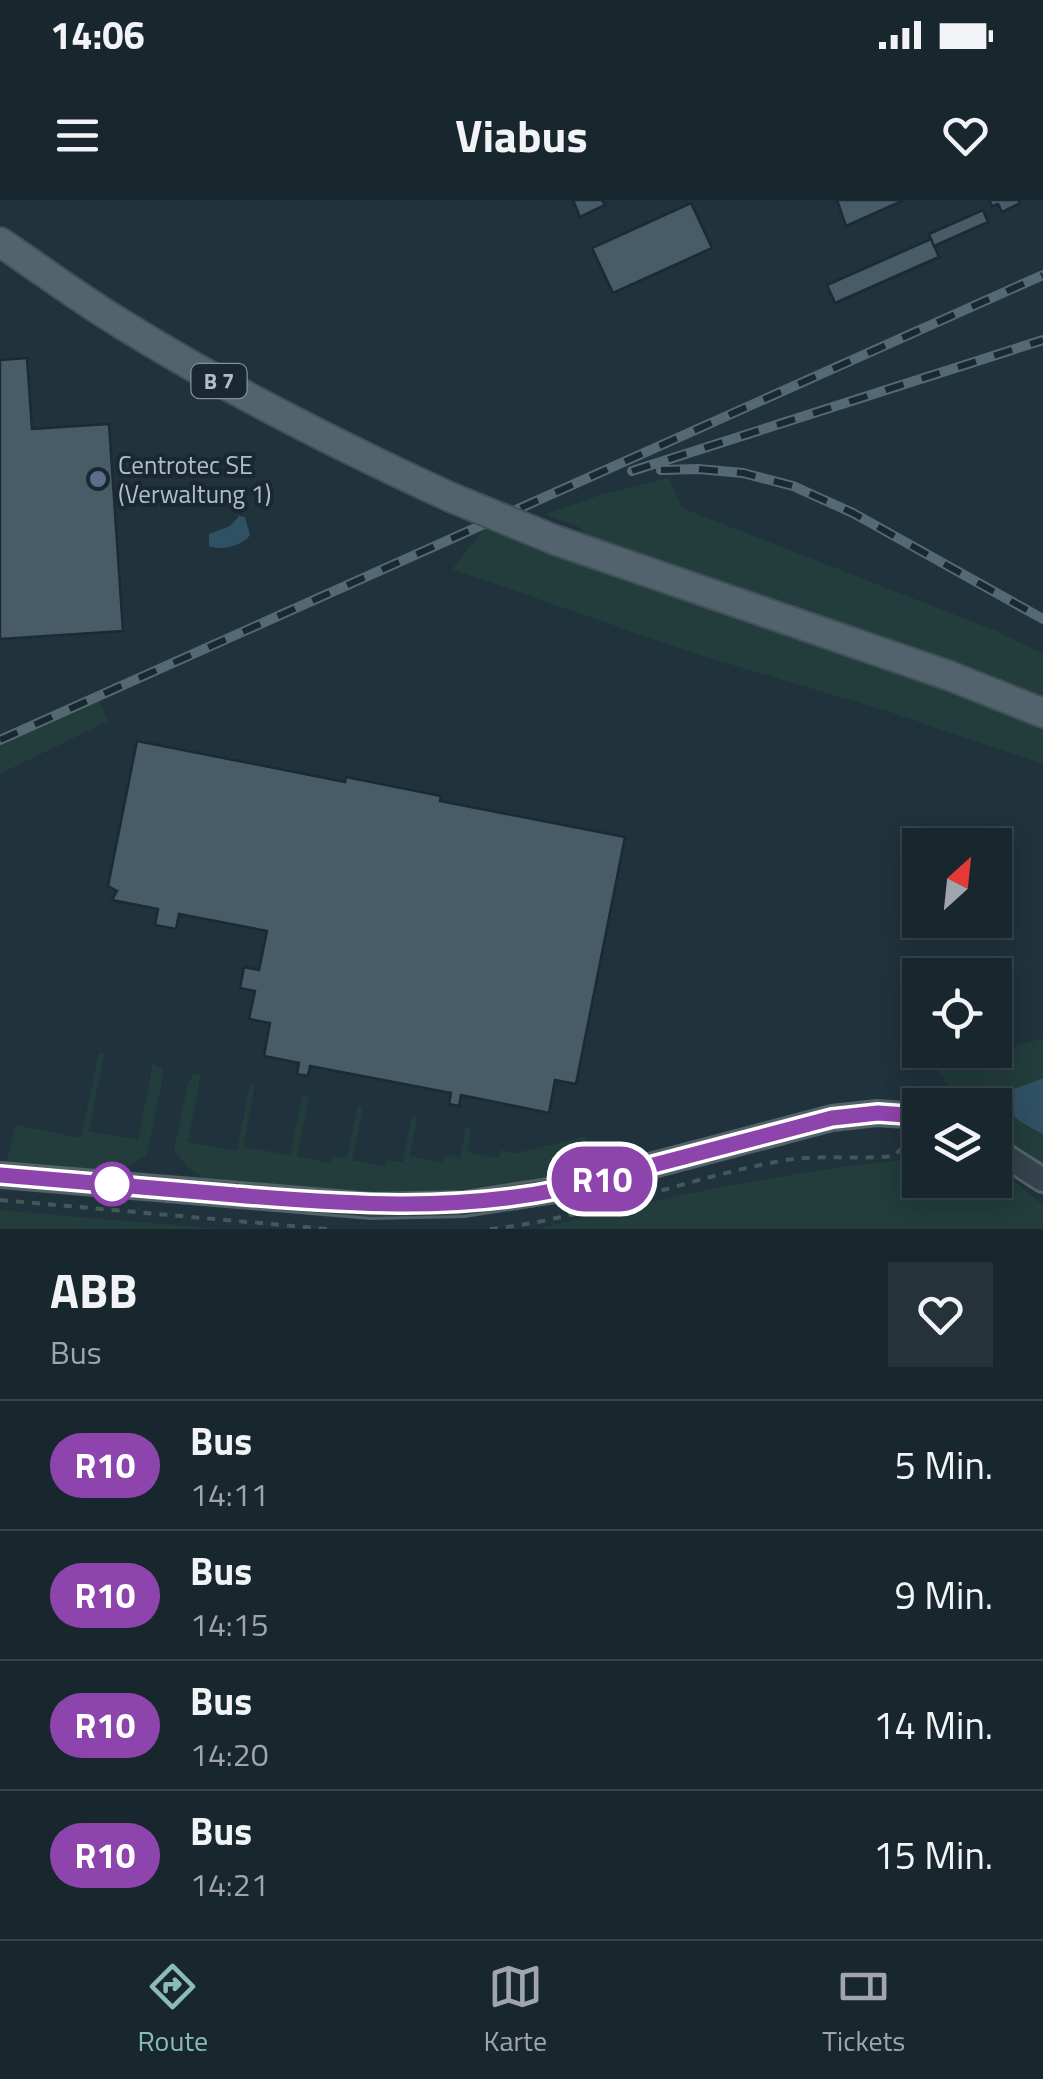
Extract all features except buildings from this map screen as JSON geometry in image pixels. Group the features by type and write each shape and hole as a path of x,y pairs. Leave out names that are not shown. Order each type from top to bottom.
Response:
{"main road":[{"name":"B 7","path":"0,242 119,322 252,401 350,452 556,540 950,676 1043,713"}],"street":[{"path":"0,1175 372,1206 443,1206 562,1189 832,1118 902,1114"},
{"path":"1012,1161 1043,1180"}],"path":[{"path":"490,1229 779,1161 814,1156 894,1156 902,1146"},
{"path":"0,1200 326,1229"}],"green space":[{"path":"669,478 682,508 994,630 1043,654 1043,699 579,534 581,528 545,514 603,494"},
{"path":"489,523 1043,726 1043,764 887,711 693,653 452,569"},
{"path":"99,699 108,721 0,774 0,744"},
{"path":"1043,1038 1043,1078 1012,1090 950,1088 936,1068 1012,1068 1012,1047"},
{"path":"99,1053 104,1054 89,1131 138,1140 153,1063 162,1069 147,1155 113,1174 5,1166 16,1125 81,1138"},
{"path":"201,1073 188,1142 237,1151 250,1083 255,1084 243,1147 290,1155 303,1094 309,1096 297,1156 330,1163 332,1156 347,1158 358,1105 363,1107 352,1160 385,1167 387,1160 403,1162 412,1116 417,1118 410,1156 442,1163 444,1155 460,1158 466,1127 471,1129 467,1152 499,1158 501,1150 517,1153 586,1136 580,1172 443,1192 402,1194 212,1184 188,1168 174,1150 188,1082"},
{"path":"1012,1093 1024,1125 1043,1134 1043,1164 1012,1146"},
{"path":"902,1160 902,1198 1012,1198 1012,1180 1043,1205 1043,1229 539,1229 631,1206 815,1171"},
{"path":"0,1210 219,1229 0,1229"}],"water":[{"path":"239,516 245,517 250,535 247,539 231,547 209,546 209,534 230,526"},
{"path":"1043,1078 1043,1134 1012,1113 1012,1090"}],"railway":[{"path":"0,740 1043,275"},
{"path":"632,471 1043,340"},
{"path":"661,470 743,473 793,486 853,513 1043,619"}],"bus line":[{"name":"R10","path":"0,1175 372,1206 443,1206 562,1189 832,1118 902,1113"}],"place":[{"name":"Centrotec SE (Verwaltung 1)","path":"98,479"}]}
